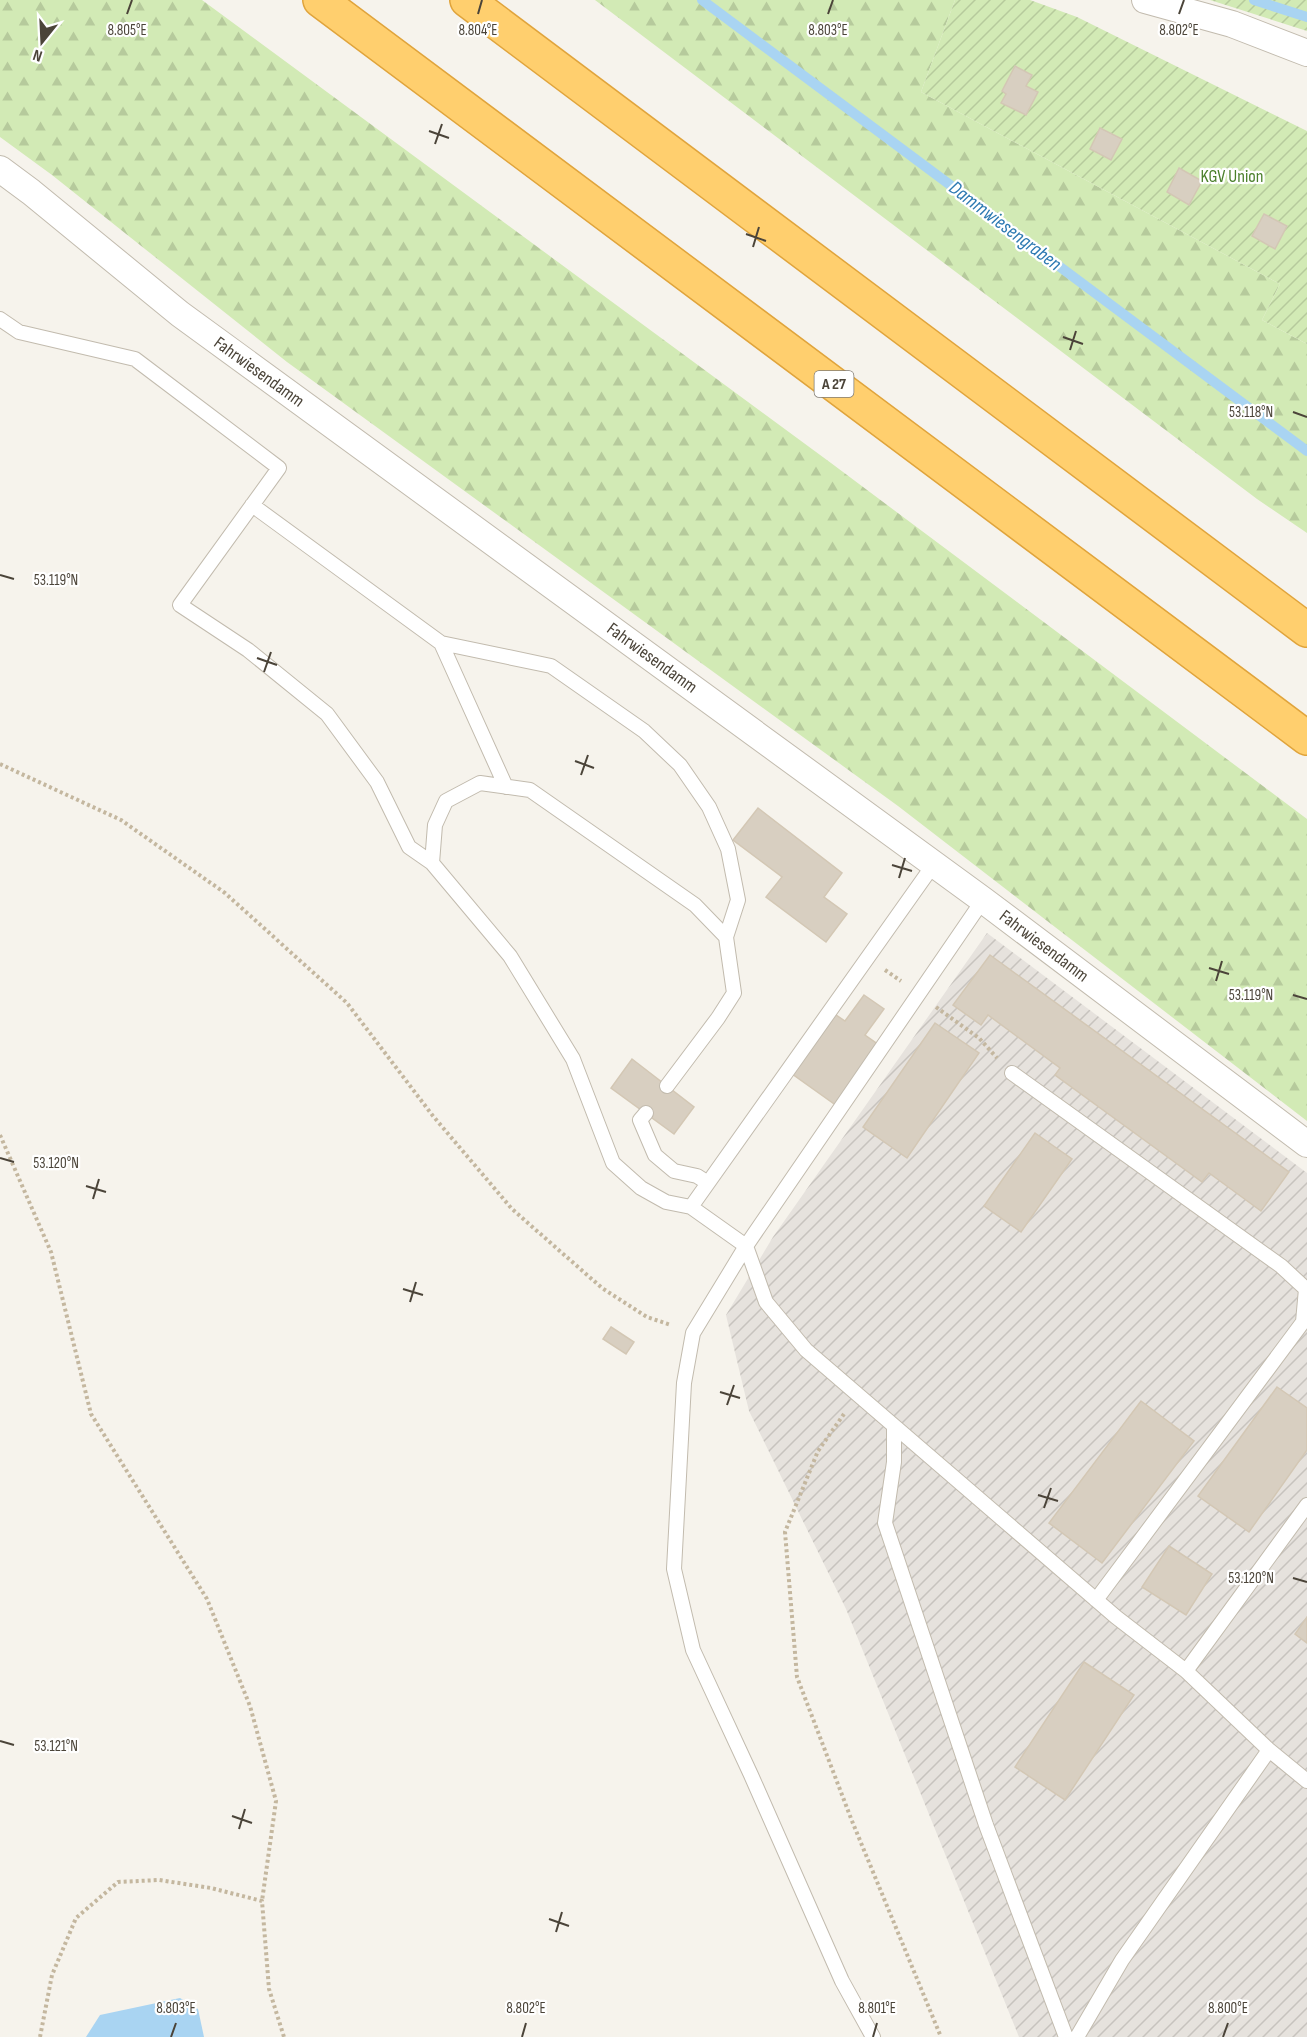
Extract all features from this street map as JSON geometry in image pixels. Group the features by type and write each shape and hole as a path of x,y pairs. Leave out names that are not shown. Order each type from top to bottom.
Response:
{"highway":[{"name":"A 27","path":"320,0 1307,738"},
{"path":"467,0 1307,630"}],"street":[{"path":"1145,0 1232,24 1307,53"},
{"name":"Fahrwiesendamm","path":"0,169 32,192 180,314 983,900 1307,1144"}],"lane":[{"path":"0,319 19,332 135,359 279,468 180,605 248,650 327,714 377,782 409,847 432,863 510,956 573,1059 613,1163 649,1192 666,1202 691,1208 746,1246 765,1302 807,1350 1096,1600 1186,1671 1269,1750 1307,1781"},
{"path":"252,505 441,643 551,666 644,731 680,765 709,807 728,849 738,900 726,937 734,993 667,1086"},
{"path":"441,643 506,786"},
{"path":"432,863 435,825 446,801 480,783 530,789 695,905 726,937"},
{"path":"691,1208 934,864"},
{"path":"873,2037 842,1981 693,1650 674,1569 684,1383 693,1333 746,1246 983,900"},
{"path":"1012,1073 1281,1266 1306,1289 1303,1322 1096,1600"},
{"path":"646,1113 640,1120 655,1155 674,1171 697,1176 708,1183"},
{"path":"894,1427 894,1462 885,1523 986,1826 1066,2037"},
{"path":"1186,1671 1307,1505"},
{"path":"1077,2037 1122,1960 1269,1750"}],"path":[{"path":"0,764 120,820 225,893 347,1003 433,1116 512,1209 602,1288 647,1317 693,1333"},
{"path":"867,957 978,1038 1012,1073"},
{"path":"0,1136 51,1252 91,1414 207,1599 250,1707 276,1801 262,1901 269,1989 284,2037"},
{"path":"858,1394 818,1450 785,1532 797,1677 852,1821 941,2037"},
{"path":"40,2037 52,1975 76,1918 118,1882 159,1880 211,1888 262,1901"}],"shaded area":[{"path":"987,933 1307,1173 1307,2037 1019,2037 846,1609 749,1411 726,1315 773,1237"}],"green space":[{"path":"0,0 202,0 831,463 1307,819 1307,1121 898,806 287,362 52,175 0,137"},
{"path":"595,0 955,0 921,92 1280,284 1262,320 1307,344 1307,533 1257,499"},
{"name":"KGV Union","path":"955,0 1030,0 1077,17 1307,131 1307,344 1262,320 1280,284 921,92"},
{"path":"1210,0 1307,0 1307,31"}],"water":[{"path":"180,1998 198,2009 204,2037 86,2037 100,2015"}],"building":[{"path":"1015,66 1032,75 1026,86 1038,92 1026,115 1001,103 1006,94 1002,91"},
{"path":"1100,128 1122,139 1111,160 1090,149"},
{"path":"1179,168 1202,181 1189,205 1167,192"},
{"path":"1264,214 1287,226 1275,249 1252,236"},
{"path":"758,808 842,873 824,897 847,914 826,942 766,897 782,877 733,840"},
{"path":"990,955 1289,1172 1261,1211 1209,1173 1202,1182 1055,1075 1060,1068 988,1015 981,1025 953,1005"},
{"path":"864,995 884,1009 865,1035 879,1045 837,1106 788,1071 830,1011 845,1021"},
{"path":"935,1023 979,1053 907,1158 863,1127"},
{"path":"632,1059 694,1107 674,1134 611,1088"},
{"path":"1035,1133 1072,1159 1021,1232 984,1206"},
{"path":"611,1327 634,1342 626,1354 603,1339"},
{"path":"1277,1387 1307,1408 1307,1450 1249,1532 1198,1496"},
{"path":"1141,1401 1194,1441 1102,1563 1049,1523"},
{"path":"1169,1546 1212,1574 1186,1615 1142,1587"},
{"path":"1307,1617 1307,1643 1295,1634"},
{"path":"1084,1662 1134,1695 1065,1800 1015,1767"}],"waterway":[{"name":"Dammwiesengraben","path":"702,0 1307,451"},
{"path":"1254,0 1307,17"}]}
